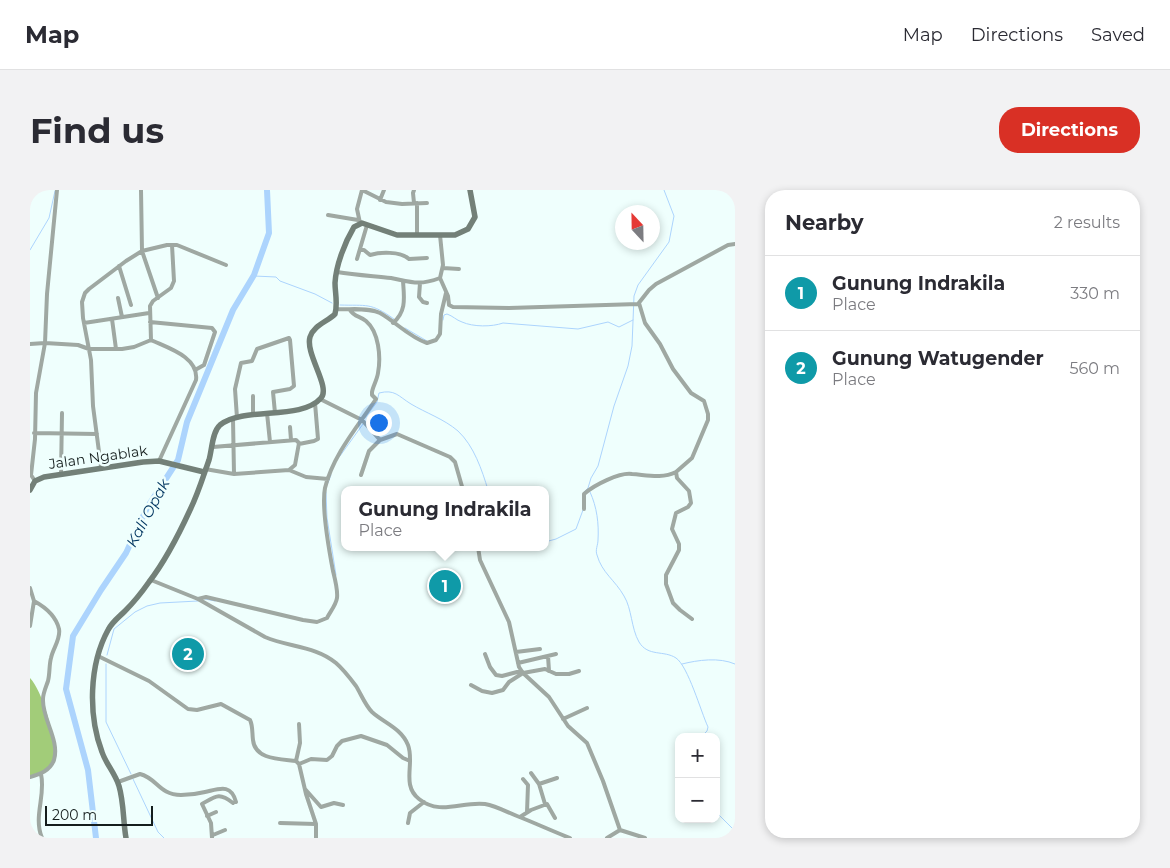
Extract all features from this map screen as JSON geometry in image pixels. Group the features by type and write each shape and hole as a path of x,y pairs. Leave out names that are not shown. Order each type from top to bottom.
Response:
{"main road":[{"path":"126,838 122,798 118,782 103,757 96,730 93,694 98,656 108,629 127,610 151,580 174,541 191,508 221,424 235,418 305,408 318,401 324,391 313,360 310,340 314,330 331,318 336,310 336,272 351,232 359,222 391,234 455,235 464,232 470,227 475,217 470,190"},
{"name":"Jalan Ngablak","path":"30,490 35,481 40,478 101,467 162,461 205,471"}],"street":[{"path":"35,481 31,475 34,433 32,426 45,343 47,294 58,190"},
{"path":"141,190 142,251 158,298"},
{"path":"328,215 359,222 357,209 362,190 380,200 402,204 426,203"},
{"path":"380,200 384,190"},
{"path":"414,190 417,234"},
{"path":"357,259 368,225"},
{"path":"440,235 443,268 440,278 449,305 453,307 509,308 635,304 656,284 728,245 735,244"},
{"path":"151,340 149,313 151,303 169,291 173,285 172,245"},
{"path":"101,467 93,406 93,373 82,302 85,292 142,251 172,245 182,246 226,265"},
{"path":"360,250 364,250 370,255 387,253 405,255 409,259 426,258"},
{"path":"119,266 131,305"},
{"path":"443,268 459,269"},
{"path":"336,272 420,283 440,278"},
{"path":"395,322 404,307 403,281"},
{"path":"420,283 419,297 423,302 427,303"},
{"path":"336,310 375,311 427,343 436,340 440,334 441,314 446,292"},
{"path":"118,298 122,317"},
{"path":"584,509 584,494 618,476 632,474 645,476 668,475 676,472 692,458 708,420 704,402 691,393 670,365 660,344 645,323 635,304"},
{"path":"198,599 206,597 302,620 317,622 327,618 337,596 324,502 325,488 339,454 376,399 372,395 378,371 377,343 374,332 366,320 354,315 350,310"},
{"path":"84,323 149,313"},
{"path":"112,318 116,349"},
{"path":"150,322 212,328 215,332 204,365 195,370"},
{"path":"234,474 235,389 241,363 252,361 258,348 289,338 294,386 292,389 273,392 275,413"},
{"path":"30,344 45,343 89,349 128,349 151,340 184,356 192,363 196,380 162,461"},
{"path":"30,391 37,390"},
{"path":"253,396 253,415"},
{"path":"299,444 318,439 318,401 362,420 380,440"},
{"path":"60,475 62,413"},
{"path":"267,413 270,442"},
{"path":"290,427 291,440"},
{"path":"34,433 97,434"},
{"path":"362,475 370,451 380,440 397,434 450,457 455,462 463,486"},
{"path":"213,448 291,440 297,440 299,444"},
{"path":"289,470 295,465 299,444"},
{"path":"205,471 234,474 289,470 306,477 328,479"},
{"path":"676,472 677,478 689,490 691,503 688,507 676,513 672,529 679,544 679,550 665,579 667,590 673,603 692,619"},
{"path":"479,551 480,560 509,622 518,663 522,672 549,697 563,719 589,746 620,830"},
{"path":"151,580 198,599 276,642 320,653 336,663 356,686 370,710 393,726 405,739 410,761 410,788 418,799 437,807 448,808 486,804 570,838"},
{"path":"30,588 34,602 30,626"},
{"path":"30,777 48,769 53,762 54,746 43,698 51,658 60,631 54,617 41,605 34,602"},
{"path":"516,652 540,649"},
{"path":"485,654 490,667 496,675 502,676 542,670 556,674 569,674 579,671"},
{"path":"518,663 556,654"},
{"path":"98,656 147,680 188,709 197,710 216,704 223,704 252,722 253,742 259,752 268,757 297,762 311,759 327,760 342,741 361,736 387,746 410,761"},
{"path":"548,656 549,671"},
{"path":"471,685 486,693 496,692 502,690 522,672"},
{"path":"563,719 586,708"},
{"path":"299,724 300,743 297,762 316,824 316,838"},
{"path":"531,773 539,784 544,804"},
{"path":"40,774 43,782 38,828 42,838"},
{"path":"118,782 140,774 148,777 163,790 172,794 227,789 234,795 234,802 220,795 201,805 211,823 212,837 225,830"},
{"path":"539,784 557,778"},
{"path":"523,779 528,785 527,812"},
{"path":"304,787 321,807 334,803 343,805"},
{"path":"408,823 410,813 424,802"},
{"path":"520,817 544,804 549,805 555,818"},
{"path":"207,816 216,812"},
{"path":"280,823 316,824"},
{"path":"607,838 620,830 645,838"}],"green space":[{"path":"30,678 44,703 54,746 54,754 48,769 30,776"}],"waterway":[{"name":"Kali Opak","path":"96,838 88,770 66,689 73,636 126,553 147,508 178,460 187,422 233,310 254,275 269,233 267,190"},
{"path":"584,492 588,488 598,466 614,406 628,366 632,346 634,296 638,285 669,242 674,216 664,190"},
{"path":"30,250 49,218 55,191"},
{"path":"254,276 276,277 280,281 315,294 332,303"},
{"path":"340,305 373,307 394,319"},
{"path":"443,320 444,315 447,314 466,324 477,326 503,323 578,329 608,322 619,327 633,320"},
{"path":"405,328 427,341"},
{"path":"365,418 377,402 379,393 389,392 396,394 447,423 464,437 480,466 487,486"},
{"path":"340,456 363,424"},
{"path":"328,483 331,475"},
{"path":"326,492 327,518 336,575"},
{"path":"590,492 597,516 598,542 596,551 599,561 627,601 636,637 643,647 651,652 666,654 676,658 681,663 708,727 705,733"},
{"path":"549,541 576,529 583,510"},
{"path":"205,599 215,601"},
{"path":"107,655 114,629 135,612 147,606 160,603 198,601"},
{"path":"682,664 702,660 722,660 735,664"},
{"path":"106,664 106,722 131,774"},
{"path":"133,779 158,832 164,838"},
{"path":"720,816 735,831"}],"place":[{"name":"Gunung Indrakila","path":"445,586"},
{"name":"Gunung Watugender","path":"188,654"}]}
